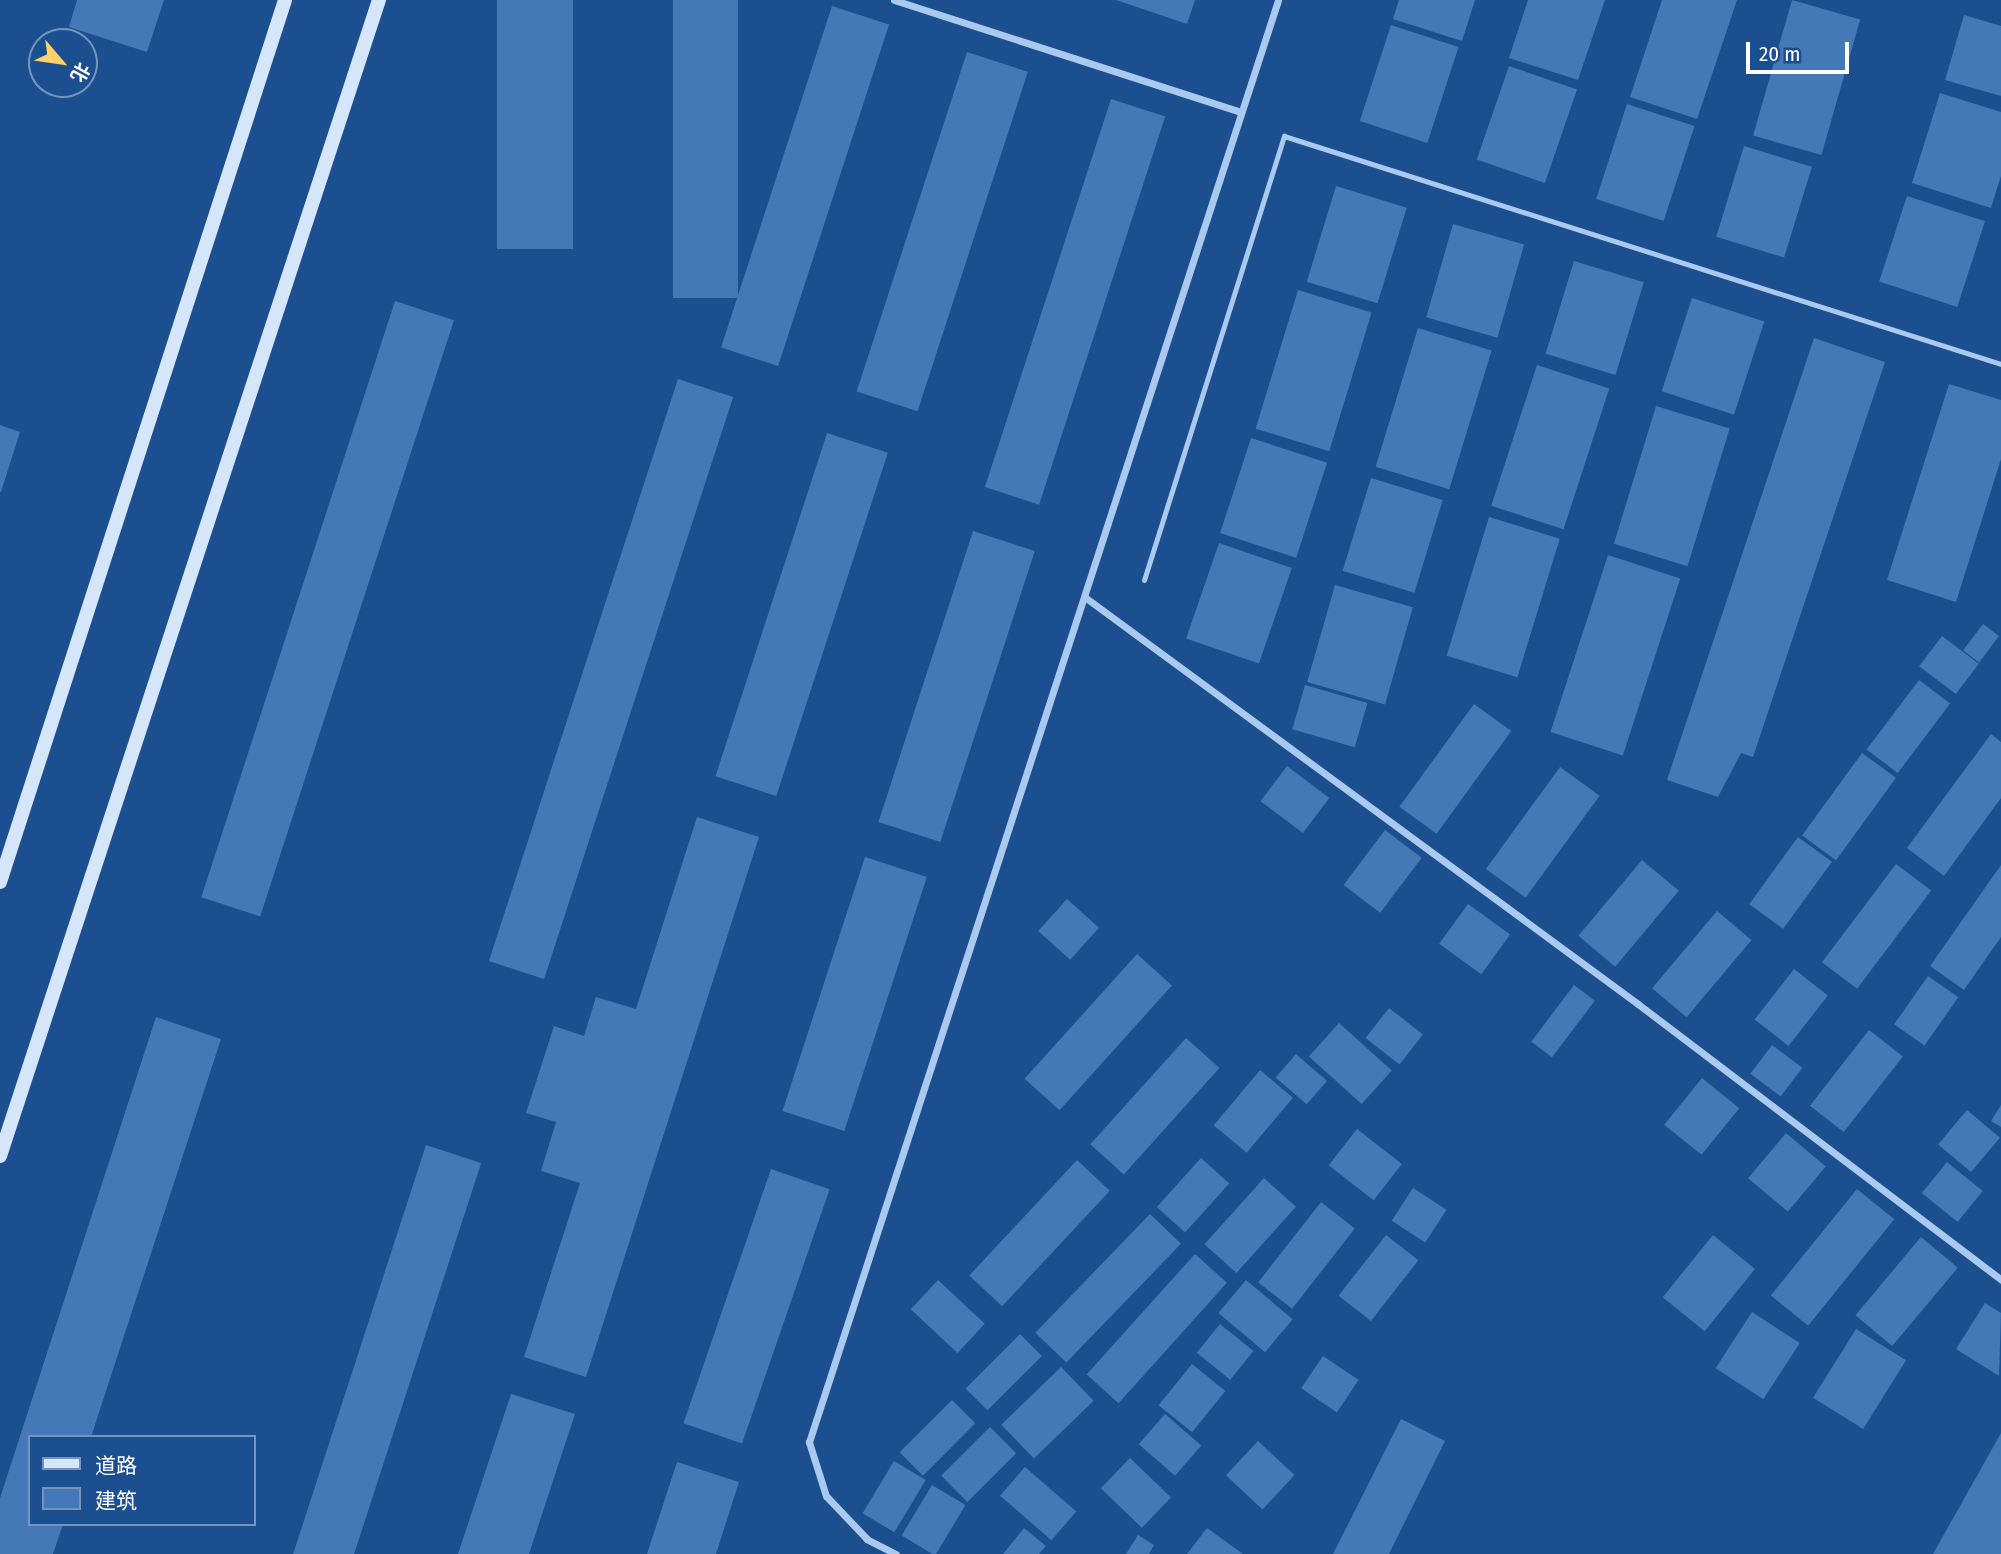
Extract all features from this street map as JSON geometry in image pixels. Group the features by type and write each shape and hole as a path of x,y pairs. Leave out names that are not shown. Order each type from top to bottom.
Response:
{"main road":[{"path":"0,882 285,0"},
{"path":"0,1156 379,0"}],"street":[{"path":"894,0 1241,112"},
{"path":"896,1554 867,1539 825,1496 809,1442 1086,598 1278,0"},
{"path":"1086,598 1638,1004 2001,1280"}],"lane":[{"path":"1144,580 1284,136 2001,363"}],"building":[{"path":"77,0 164,0 147,52 98,36 98,28 69,27"},
{"path":"497,0 573,0 573,249 497,249"},
{"path":"673,0 738,0 738,298 673,298"},
{"path":"1116,0 1195,0 1187,24"},
{"path":"1399,0 1475,0 1462,41 1393,19"},
{"path":"1528,0 1605,0 1578,80 1509,58"},
{"path":"1662,0 1737,0 1697,119 1630,97"},
{"path":"1792,0 1860,20 1821,155 1753,136"},
{"path":"832,6 889,25 778,366 721,347"},
{"path":"1964,15 2001,26 2001,96 1945,80"},
{"path":"1391,25 1459,47 1427,143 1360,121"},
{"path":"967,52 1028,72 918,411 857,392"},
{"path":"1509,66 1577,89 1545,183 1477,160"},
{"path":"1940,93 2001,112 2001,176 1991,208 1912,183"},
{"path":"1111,99 1165,117 1039,505 985,487"},
{"path":"1627,104 1695,126 1664,221 1596,199"},
{"path":"1744,146 1812,167 1784,258 1716,237"},
{"path":"1336,186 1407,208 1378,303 1307,282"},
{"path":"1907,196 1985,221 1957,307 1879,282"},
{"path":"1453,224 1524,244 1497,338 1426,317"},
{"path":"1574,261 1644,282 1615,375 1546,354"},
{"path":"1298,290 1372,313 1329,451 1256,429"},
{"path":"1692,298 1764,321 1734,415 1662,391"},
{"path":"395,301 454,320 260,916 201,897"},
{"path":"1418,328 1492,351 1449,489 1376,467"},
{"path":"1814,338 1885,362 1753,757 1741,753 1718,797 1667,780"},
{"path":"1537,365 1609,388 1564,529 1491,506"},
{"path":"678,379 733,397 544,979 489,961"},
{"path":"1949,384 2001,400 2001,459 1956,602 1887,580"},
{"path":"1656,406 1730,429 1688,566 1614,544"},
{"path":"0,425 20,432 1,492 0,492"},
{"path":"827,433 888,453 776,796 715,776"},
{"path":"1251,438 1327,463 1296,558 1220,533"},
{"path":"1371,478 1443,500 1414,593 1343,571"},
{"path":"1489,517 1560,539 1517,677 1447,656"},
{"path":"973,531 1035,551 940,842 878,822"},
{"path":"1219,543 1292,568 1259,664 1186,638"},
{"path":"1608,555 1680,578 1623,755 1551,732"},
{"path":"1335,585 1413,607 1385,704 1307,682"},
{"path":"1983,624 1999,636 1979,662 1963,650"},
{"path":"1942,636 1979,664 1956,694 1919,666"},
{"path":"1919,680 1950,703 1898,773 1867,749"},
{"path":"1305,685 1367,703 1355,747 1292,729"},
{"path":"1474,704 1511,731 1437,834 1399,807"},
{"path":"1991,734 2001,742 2001,798 1944,876 1907,848"},
{"path":"1862,753 1896,778 1836,860 1802,836"},
{"path":"1287,766 1329,798 1303,833 1261,801"},
{"path":"1560,767 1600,796 1526,898 1486,869"},
{"path":"697,817 759,837 586,1377 524,1357 580,1183 541,1171 556,1122 526,1113 554,1026 584,1036 596,997 636,1009"},
{"path":"1385,830 1422,858 1380,913 1343,885"},
{"path":"1798,837 1832,862 1783,929 1749,904"},
{"path":"865,857 927,877 844,1131 782,1111"},
{"path":"1642,860 1679,891 1615,967 1578,936"},
{"path":"1896,864 1931,890 1857,989 1822,962"},
{"path":"2001,865 2001,937 1964,990 1930,966"},
{"path":"1067,899 1099,928 1070,960 1038,931"},
{"path":"1468,904 1510,935 1481,974 1439,944"},
{"path":"1717,911 1751,940 1687,1017 1652,988"},
{"path":"1137,954 1172,985 1060,1110 1025,1079"},
{"path":"1794,969 1828,995 1788,1046 1755,1019"},
{"path":"1928,976 1958,997 1924,1046 1894,1024"},
{"path":"1574,985 1595,1001 1552,1057 1531,1042"},
{"path":"1389,1008 1423,1034 1399,1064 1366,1038"},
{"path":"156,1017 221,1039 92,1435 28,1435 28,1526 62,1526 53,1554 0,1554 0,1498"},
{"path":"1339,1023 1392,1071 1362,1104 1309,1056"},
{"path":"1869,1030 1903,1056 1844,1132 1810,1106"},
{"path":"1186,1038 1219,1068 1124,1174 1090,1144"},
{"path":"1772,1045 1802,1068 1781,1097 1750,1074"},
{"path":"1296,1054 1327,1081 1307,1104 1276,1077"},
{"path":"1260,1070 1293,1098 1247,1153 1214,1125"},
{"path":"1702,1078 1739,1108 1702,1155 1664,1125"},
{"path":"2001,1105 2001,1127 1991,1121"},
{"path":"1967,1110 2000,1138 1971,1172 1938,1144"},
{"path":"1357,1129 1402,1164 1374,1200 1329,1165"},
{"path":"1786,1133 1826,1166 1788,1212 1748,1178"},
{"path":"426,1145 481,1163 354,1554 293,1554"},
{"path":"1201,1158 1229,1183 1185,1232 1157,1207"},
{"path":"1077,1160 1110,1191 1002,1306 969,1276"},
{"path":"1947,1162 1983,1191 1958,1222 1922,1193"},
{"path":"771,1169 830,1189 742,1444 683,1423"},
{"path":"1264,1178 1296,1207 1236,1273 1204,1244"},
{"path":"1413,1188 1447,1210 1425,1242 1392,1221"},
{"path":"1857,1189 1894,1219 1808,1326 1771,1295"},
{"path":"1321,1202 1355,1228 1292,1309 1258,1282"},
{"path":"1150,1214 1181,1244 1066,1363 1035,1333"},
{"path":"1386,1235 1418,1260 1371,1321 1339,1296"},
{"path":"1713,1235 1755,1269 1705,1331 1663,1297"},
{"path":"1921,1237 1958,1268 1892,1346 1855,1315"},
{"path":"1195,1254 1227,1283 1119,1403 1087,1374"},
{"path":"938,1280 985,1324 958,1353 911,1309"},
{"path":"1246,1280 1293,1319 1265,1352 1218,1313"},
{"path":"1985,1303 2001,1313 1999,1376 1956,1349"},
{"path":"1752,1312 1800,1343 1763,1399 1716,1368"},
{"path":"1220,1324 1253,1351 1230,1380 1197,1353"},
{"path":"1856,1329 1906,1360 1863,1429 1813,1398"},
{"path":"1020,1334 1042,1356 987,1410 966,1388"},
{"path":"1323,1356 1359,1380 1337,1412 1301,1388"},
{"path":"1192,1364 1225,1391 1192,1432 1159,1405"},
{"path":"1061,1367 1094,1401 1034,1458 1001,1425"},
{"path":"511,1394 575,1414 529,1554 458,1554"},
{"path":"952,1400 975,1423 923,1476 900,1452"},
{"path":"1165,1414 1201,1445 1175,1476 1139,1444"},
{"path":"1401,1419 1445,1441 1389,1554 1333,1554"},
{"path":"990,1427 1016,1453 967,1502 941,1476"},
{"path":"2001,1433 2001,1554 1933,1554"},
{"path":"1258,1441 1295,1475 1263,1509 1226,1475"},
{"path":"1130,1458 1171,1498 1142,1528 1101,1488"},
{"path":"894,1461 926,1480 894,1532 863,1513"},
{"path":"677,1462 739,1482 716,1554 647,1554"},
{"path":"1025,1467 1076,1512 1051,1540 1000,1496"},
{"path":"932,1485 965,1505 936,1554 902,1536"},
{"path":"1024,1528 1046,1546 1039,1554 1003,1554"},
{"path":"1207,1528 1243,1554 1187,1554"},
{"path":"1138,1535 1154,1545 1149,1554 1126,1554"}]}
